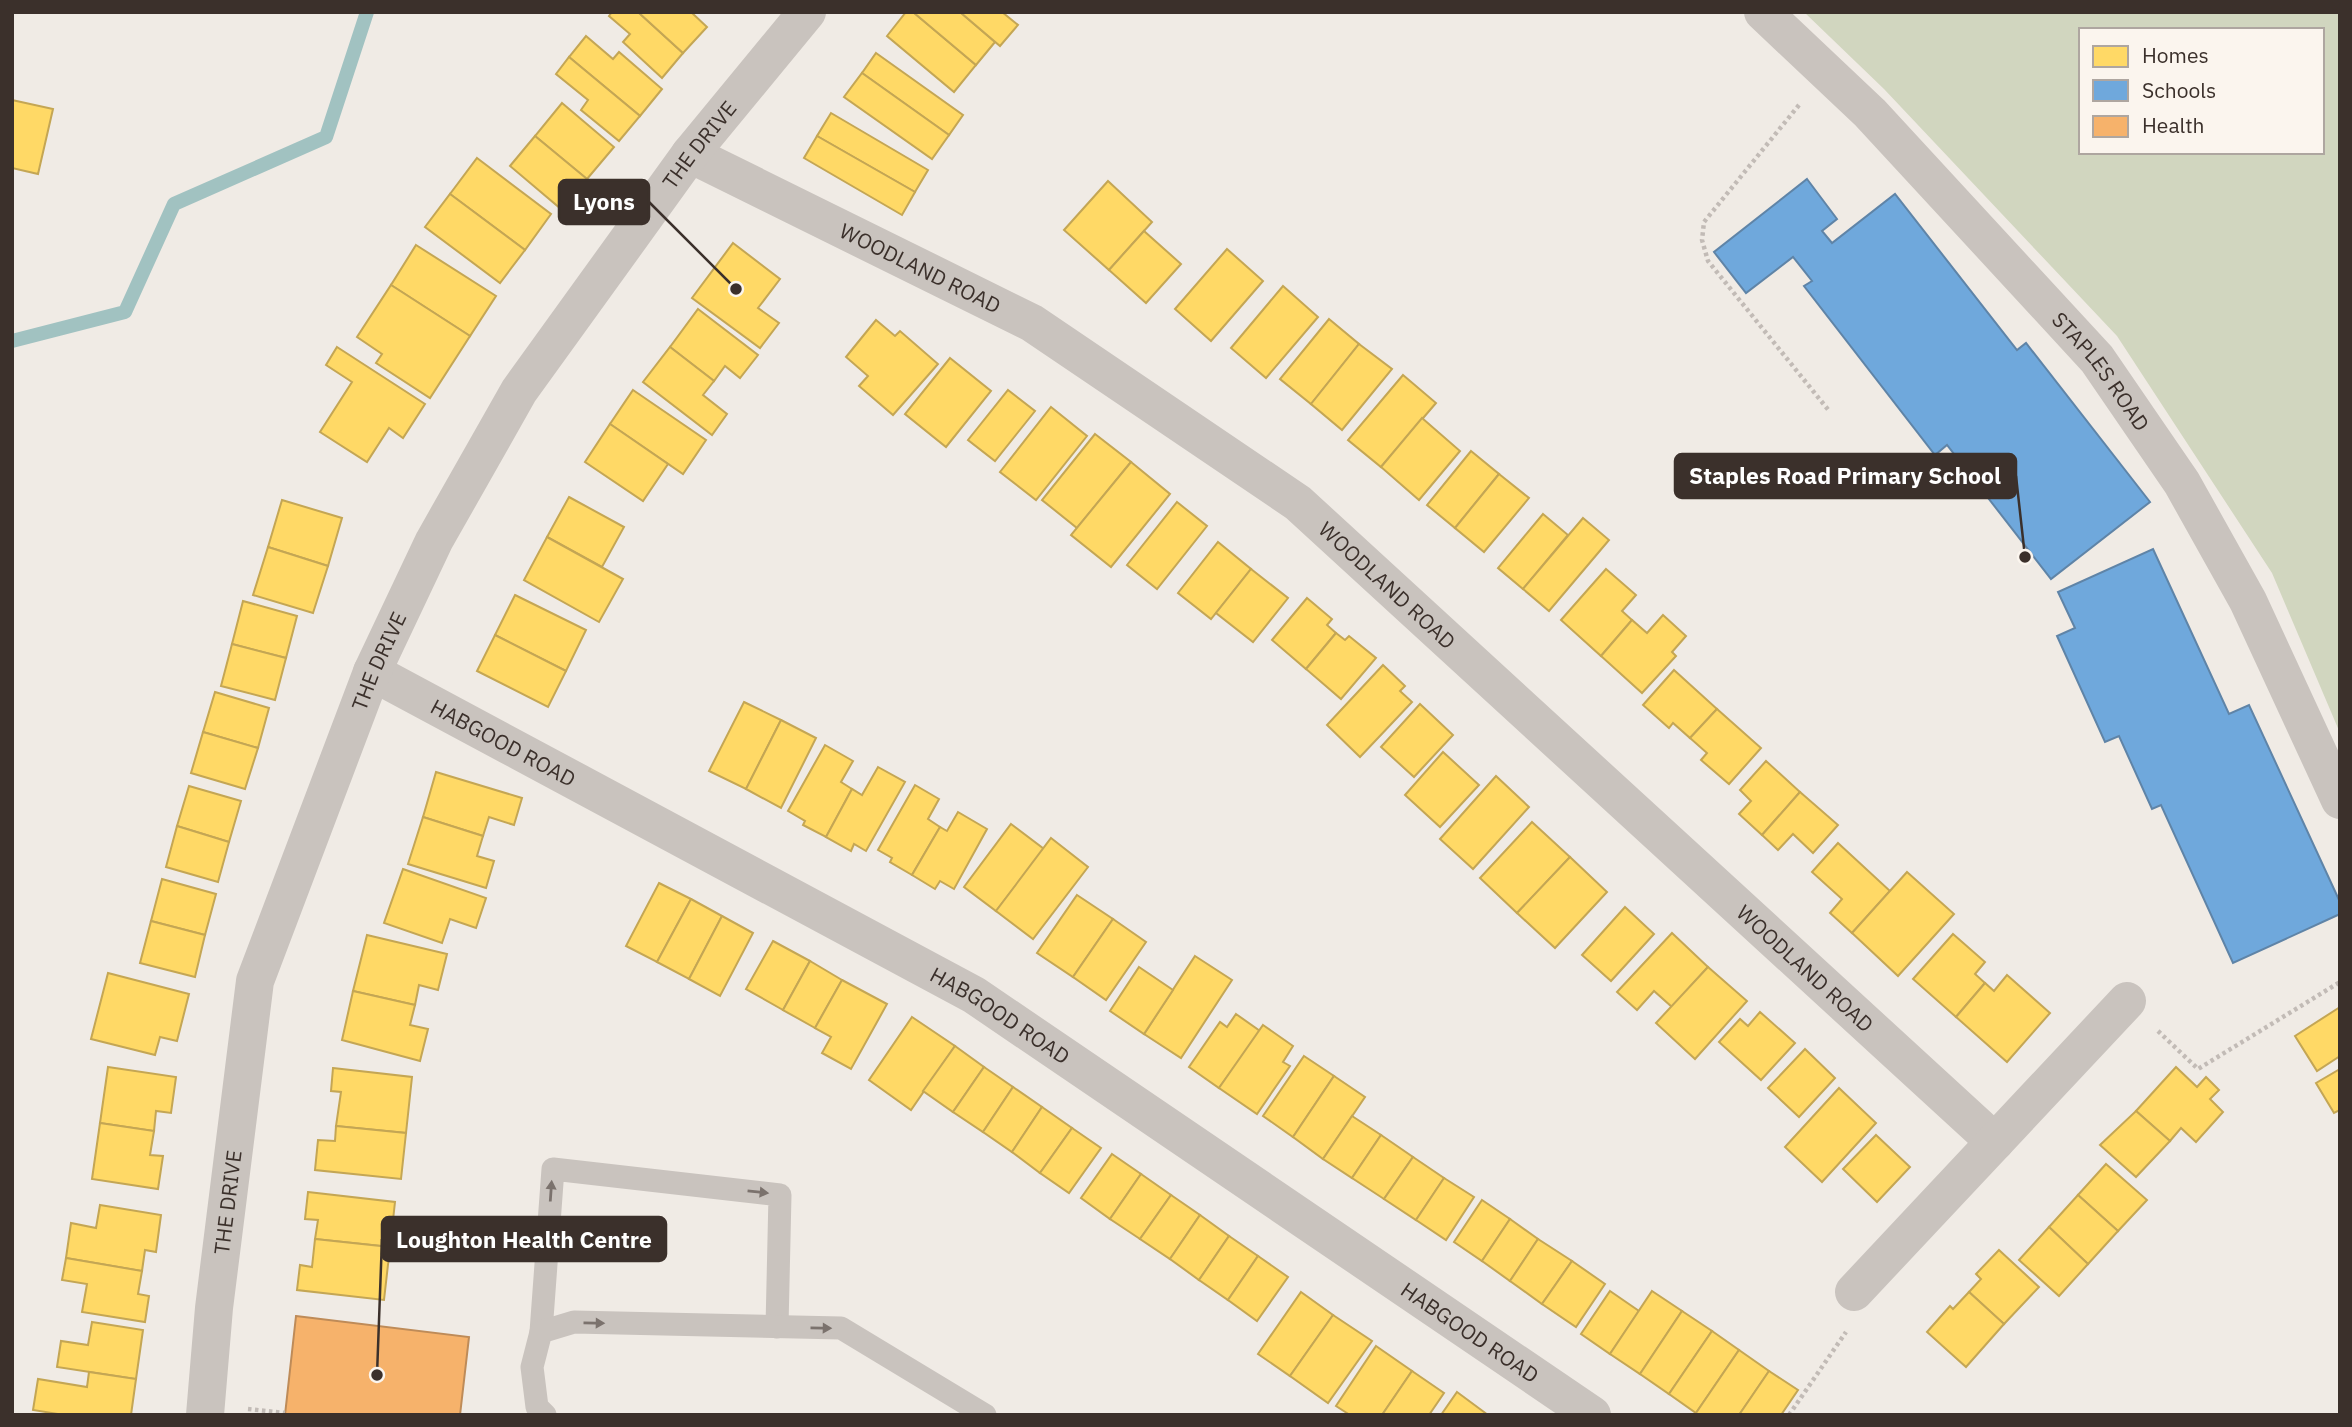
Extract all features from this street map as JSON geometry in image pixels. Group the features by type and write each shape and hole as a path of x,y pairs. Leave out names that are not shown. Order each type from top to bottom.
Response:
{"street":[{"name":"THE DRIVE","path":"205,1415 214,1308 255,981 372,672 434,541 519,391 690,154 807,12"},
{"name":"STAPLES ROAD","path":"1763,12 1870,113 2097,359 2182,483 2248,601 2340,800"},
{"name":"WOODLAND ROAD","path":"690,154 1032,323 1298,503 1995,1142"},
{"name":"HABGOOD ROAD","path":"372,672 974,995 1592,1415"},
{"path":"1854,1292 2127,1001"}],"lane":[{"path":"545,1415 537,1407 532,1367 541,1332 553,1169 780,1195 777,1327"},
{"path":"541,1332 573,1322 841,1328 985,1415"}],"path":[{"path":"1826,72 1704,222 1702,240 1708,261 1724,285 1830,412"},
{"path":"2127,1001 2198,1069 2340,982"},
{"path":"1789,1415 1868,1299 1854,1292"},
{"path":"252,1409 285,1413"}],"green space":[{"path":"1804,12 2340,12 2340,733 2272,573 2117,336 1884,89"}],"building: Homes":[{"path":"612,12 638,12 683,53 662,78 623,42 630,34 609,16"},
{"path":"638,12 691,12 707,27 683,53"},
{"path":"906,12 913,12 976,65 954,92 887,36"},
{"path":"913,12 960,12 995,42 976,65"},
{"path":"960,12 1002,12 1018,25 1000,46"},
{"path":"586,36 613,59 619,52 662,89 640,116 569,57"},
{"path":"876,53 963,115 949,135 862,73"},
{"path":"569,57 640,116 619,141 581,110 588,100 556,74"},
{"path":"862,73 949,135 932,159 844,97"},
{"path":"12,100 53,109 38,174 12,168"},
{"path":"562,103 614,147 587,179 535,136"},
{"path":"831,113 928,170 915,192 817,136"},
{"path":"535,136 587,179 561,209 510,166"},
{"path":"817,136 915,192 902,215 804,158"},
{"path":"477,158 551,214 525,250 450,194"},
{"path":"1108,181 1152,222 1109,270 1064,230"},
{"path":"450,194 525,250 500,283 425,227"},
{"path":"1144,231 1181,264 1146,303 1109,270"},
{"path":"733,243 780,279 758,308 779,323 760,348 692,298"},
{"path":"416,245 496,296 470,336 391,285"},
{"path":"1227,249 1263,281 1211,341 1175,309"},
{"path":"391,285 470,336 430,398 376,363 382,354 357,337"},
{"path":"1283,286 1318,317 1266,378 1231,348"},
{"path":"698,309 758,355 740,378 725,366 714,381 670,347"},
{"path":"1329,319 1359,344 1311,404 1280,379"},
{"path":"876,320 895,336 900,331 938,364 893,415 859,386 868,376 846,357"},
{"path":"1359,344 1392,369 1342,430 1311,404"},
{"path":"337,347 425,404 403,438 389,428 367,462 320,432 352,382 326,365"},
{"path":"670,347 714,381 703,395 727,414 712,435 643,382"},
{"path":"950,358 991,391 946,447 905,414"},
{"path":"1403,375 1436,403 1381,467 1348,440"},
{"path":"633,390 706,440 683,474 610,424"},
{"path":"1008,390 1035,411 995,461 968,440"},
{"path":"1051,407 1087,436 1036,500 1000,472"},
{"path":"1422,418 1460,451 1419,500 1381,467"},
{"path":"610,424 668,464 643,501 585,462"},
{"path":"1095,434 1131,462 1077,528 1042,500"},
{"path":"1471,451 1499,474 1455,528 1427,505"},
{"path":"1131,462 1170,494 1111,567 1071,535"},
{"path":"1499,474 1529,498 1484,552 1455,528"},
{"path":"569,497 624,527 602,567 547,537"},
{"path":"282,500 342,518 328,566 268,547"},
{"path":"1177,502 1207,526 1157,589 1127,565"},
{"path":"1543,514 1568,535 1523,589 1498,568"},
{"path":"1583,518 1609,540 1549,611 1523,589"},
{"path":"547,537 623,579 599,622 524,580"},
{"path":"1218,542 1251,569 1211,619 1178,593"},
{"path":"268,547 328,566 313,613 253,595"},
{"path":"1251,569 1288,598 1253,642 1216,613"},
{"path":"1606,569 1636,595 1622,611 1632,620 1601,656 1561,620"},
{"path":"515,595 586,630 566,671 495,635"},
{"path":"1307,598 1332,619 1327,625 1336,633 1306,669 1272,640"},
{"path":"243,601 297,616 286,658 232,644"},
{"path":"1663,615 1686,636 1672,652 1676,656 1642,693 1601,656 1632,620 1647,633"},
{"path":"1336,633 1345,640 1349,636 1376,658 1341,699 1306,669"},
{"path":"495,635 566,671 548,707 477,671"},
{"path":"232,644 286,658 275,700 221,686"},
{"path":"1383,665 1405,686 1400,691 1412,702 1360,757 1327,725"},
{"path":"1674,670 1717,709 1690,738 1673,723 1669,728 1643,705"},
{"path":"215,692 269,708 258,748 203,732"},
{"path":"744,702 781,720 746,789 709,771"},
{"path":"1420,704 1453,735 1414,777 1381,747"},
{"path":"1717,709 1761,748 1729,784 1701,760 1707,753 1690,738"},
{"path":"781,720 816,738 781,808 746,789"},
{"path":"203,732 258,748 245,789 191,773"},
{"path":"825,745 853,761 841,782 852,789 826,837 803,825 805,821 788,811"},
{"path":"1443,752 1479,785 1440,827 1405,795"},
{"path":"1766,761 1800,792 1762,835 1739,814 1751,801 1740,790"},
{"path":"878,767 905,782 866,851 854,844 851,851 826,837 852,789 862,795"},
{"path":"436,772 522,798 514,825 489,817 483,836 423,817"},
{"path":"1496,776 1529,807 1473,869 1440,839"},
{"path":"915,785 939,799 928,819 940,827 912,875 890,862 892,858 878,850"},
{"path":"189,786 241,801 229,842 177,826"},
{"path":"1800,792 1838,825 1813,853 1793,834 1778,850 1762,835"},
{"path":"958,812 987,829 954,889 940,881 935,889 912,875 940,827 947,831"},
{"path":"423,817 483,836 477,856 494,861 486,888 408,864"},
{"path":"1532,822 1570,857 1517,913 1480,878"},
{"path":"1011,824 1044,849 996,911 964,887"},
{"path":"177,826 229,842 218,882 166,867"},
{"path":"1051,838 1088,867 1033,939 996,911"},
{"path":"1838,843 1890,891 1852,933 1830,913 1842,899 1812,872"},
{"path":"1570,857 1607,892 1555,948 1517,913"},
{"path":"403,869 486,898 476,928 450,919 442,943 384,923"},
{"path":"1907,872 1954,914 1898,976 1852,933"},
{"path":"162,879 216,894 205,935 151,921"},
{"path":"659,883 691,899 657,962 626,946"},
{"path":"1077,895 1113,919 1073,977 1037,953"},
{"path":"691,899 722,916 689,979 657,962"},
{"path":"1625,907 1654,934 1611,981 1582,955"},
{"path":"722,916 753,933 720,996 689,979"},
{"path":"1113,919 1146,942 1106,1000 1073,977"},
{"path":"151,921 205,935 195,977 140,963"},
{"path":"1672,933 1708,967 1672,1007 1654,991 1637,1010 1617,992"},
{"path":"1953,934 1985,962 1975,974 1985,983 1956,1017 1913,979"},
{"path":"367,935 447,954 438,990 419,985 415,1005 353,991"},
{"path":"773,941 810,961 783,1010 746,989"},
{"path":"1195,956 1232,980 1181,1058 1144,1034"},
{"path":"810,961 842,980 815,1028 783,1010"},
{"path":"1139,967 1173,990 1144,1034 1110,1011"},
{"path":"1708,967 1747,1001 1695,1059 1656,1023"},
{"path":"108,973 189,994 177,1041 160,1037 155,1055 91,1039"},
{"path":"2007,975 2050,1013 2007,1062 1956,1017 1985,983 1994,991"},
{"path":"842,980 887,1004 851,1069 822,1053 831,1037 815,1028"},
{"path":"353,991 415,1005 410,1025 428,1029 420,1061 342,1040"},
{"path":"2340,1007 2340,1056 2317,1071 2295,1036"},
{"path":"1760,1012 1795,1043 1761,1080 1719,1042 1740,1019 1748,1026"},
{"path":"1236,1014 1260,1031 1219,1088 1189,1067 1220,1022 1227,1027"},
{"path":"912,1017 955,1046 911,1110 869,1080"},
{"path":"1263,1025 1293,1046 1283,1062 1290,1066 1257,1114 1219,1088"},
{"path":"955,1046 984,1067 953,1112 923,1091"},
{"path":"1805,1049 1835,1078 1799,1117 1768,1088"},
{"path":"1304,1056 1334,1076 1293,1137 1263,1116"},
{"path":"108,1067 176,1077 171,1113 156,1111 154,1131 100,1123"},
{"path":"984,1067 1013,1087 983,1132 953,1112"},
{"path":"2176,1067 2197,1087 2206,1077 2219,1090 2210,1099 2223,1112 2196,1142 2181,1128 2170,1141 2136,1111"},
{"path":"333,1068 412,1077 406,1133 336,1126 341,1092 331,1091"},
{"path":"2340,1069 2340,1110 2334,1113 2316,1083"},
{"path":"1334,1076 1365,1097 1323,1159 1293,1137"},
{"path":"1013,1087 1042,1107 1012,1152 983,1132"},
{"path":"1839,1088 1876,1123 1822,1182 1785,1147"},
{"path":"1042,1107 1072,1128 1040,1173 1012,1152"},
{"path":"2136,1111 2170,1141 2136,1177 2100,1145"},
{"path":"1352,1116 1381,1135 1352,1178 1323,1159"},
{"path":"100,1123 154,1131 150,1155 163,1156 158,1189 92,1179"},
{"path":"336,1126 406,1133 401,1179 315,1170 318,1140 335,1141"},
{"path":"1072,1128 1101,1148 1069,1193 1040,1173"},
{"path":"1381,1135 1413,1157 1384,1199 1352,1178"},
{"path":"1876,1135 1910,1167 1877,1202 1843,1169"},
{"path":"1112,1154 1141,1174 1110,1219 1081,1198"},
{"path":"1413,1157 1444,1178 1416,1220 1384,1199"},
{"path":"2106,1164 2147,1200 2118,1231 2078,1195"},
{"path":"1141,1174 1171,1195 1140,1239 1110,1219"},
{"path":"1444,1178 1474,1197 1446,1240 1416,1220"},
{"path":"308,1192 395,1202 390,1247 315,1239 318,1220 305,1219"},
{"path":"1171,1195 1200,1215 1170,1259 1140,1239"},
{"path":"2078,1195 2118,1231 2088,1264 2049,1227"},
{"path":"1482,1200 1510,1219 1482,1261 1454,1242"},
{"path":"100,1205 161,1215 156,1252 145,1250 142,1271 66,1258 71,1223 96,1228"},
{"path":"1200,1215 1229,1236 1199,1280 1170,1259"},
{"path":"1510,1219 1538,1239 1510,1281 1482,1261"},
{"path":"2049,1227 2088,1264 2059,1296 2019,1260"},
{"path":"1229,1236 1258,1256 1228,1300 1199,1280"},
{"path":"315,1239 390,1247 384,1300 297,1290 300,1265 312,1267"},
{"path":"1538,1239 1572,1261 1542,1304 1510,1281"},
{"path":"1999,1250 2039,1287 2004,1324 1969,1292 1981,1279 1976,1274"},
{"path":"1258,1256 1288,1277 1257,1321 1228,1300"},
{"path":"66,1258 142,1271 138,1294 149,1296 145,1322 82,1312 87,1284 62,1280"},
{"path":"1572,1261 1605,1284 1576,1327 1542,1304"},
{"path":"1610,1291 1639,1311 1610,1354 1581,1334"},
{"path":"1652,1291 1682,1311 1640,1374 1610,1354"},
{"path":"1301,1292 1333,1315 1290,1376 1258,1354"},
{"path":"1969,1292 2004,1324 1966,1367 1927,1332 1950,1306 1953,1309"},
{"path":"1682,1311 1712,1331 1669,1394 1640,1374"},
{"path":"1333,1315 1372,1341 1328,1403 1290,1376"},
{"path":"92,1322 143,1330 136,1379 57,1367 61,1341 88,1345"},
{"path":"1712,1331 1739,1350 1696,1413 1669,1394"},
{"path":"1376,1346 1412,1371 1382,1415 1350,1415 1336,1406"},
{"path":"1739,1350 1769,1371 1739,1415 1699,1415 1696,1413"},
{"path":"1412,1371 1444,1393 1429,1415 1382,1415"},
{"path":"1769,1371 1798,1390 1781,1415 1739,1415"},
{"path":"89,1372 136,1379 131,1415 64,1415 33,1410 38,1379 87,1387"},
{"path":"1457,1392 1488,1415 1441,1415"}],"building: Schools":[{"path":"1807,179 1837,219 1822,231 1832,243 1895,194 2017,350 2026,343 2150,502 2051,579 1947,445 1935,455 1804,286 1812,281 1793,257 1746,293 1714,252"},
{"path":"2153,549 2229,714 2249,705 2340,902 2340,914 2233,963 2161,805 2152,809 2119,736 2105,742 2057,636 2075,628 2058,592"}],"building: Health":[{"path":"296,1316 469,1337 460,1415 285,1415"}],"waterway":[{"path":"12,341 125,312 174,204 326,137 367,12"}],"place":[{"name":"Lyons","path":"736,289"},
{"name":"Staples Road Primary School","path":"2025,557"},
{"name":"Loughton Health Centre","path":"377,1375"}]}
